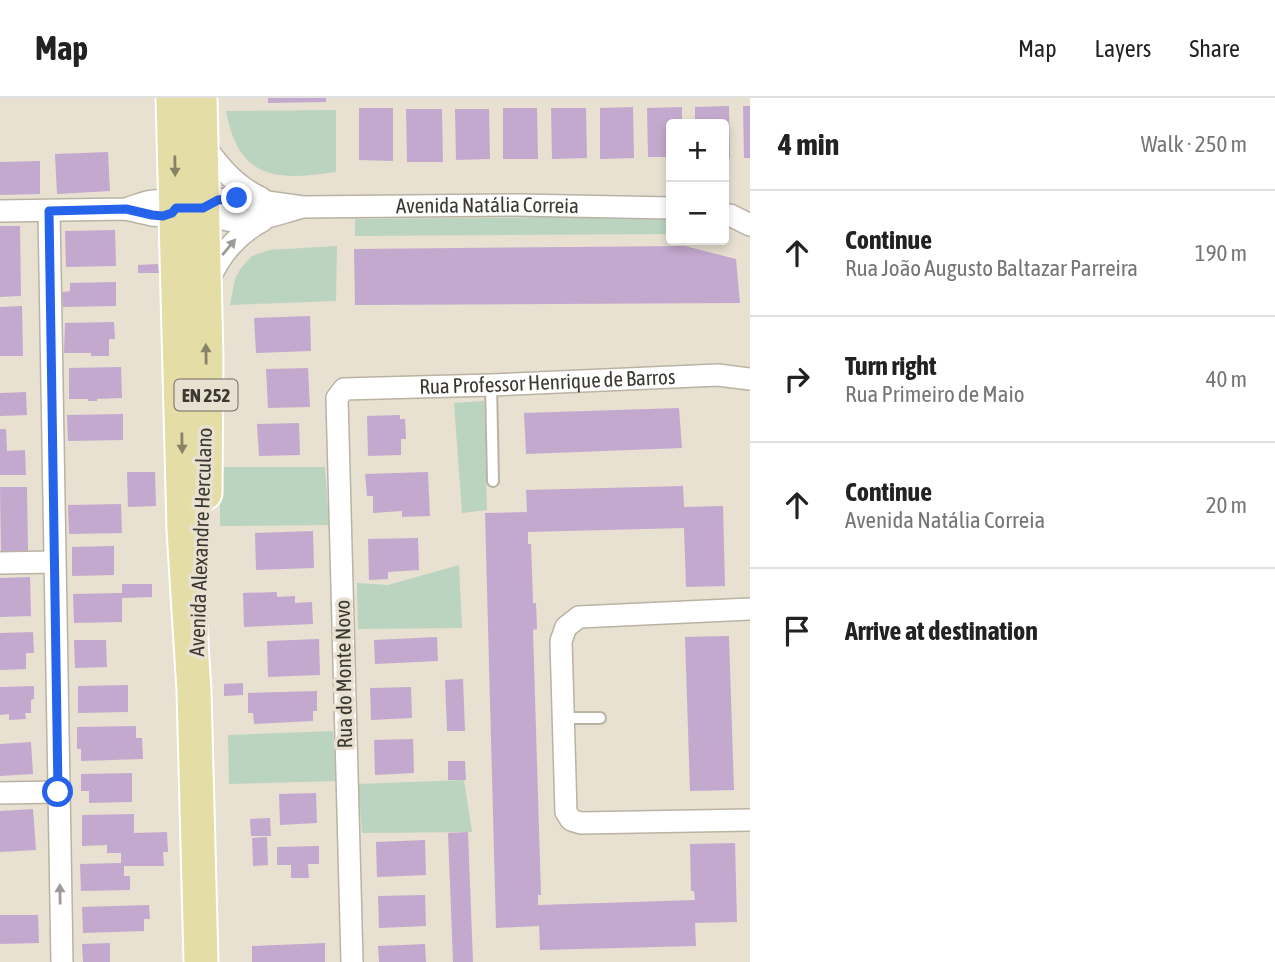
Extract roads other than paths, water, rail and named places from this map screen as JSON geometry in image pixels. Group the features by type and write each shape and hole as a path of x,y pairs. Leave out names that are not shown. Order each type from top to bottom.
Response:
{"main road":[{"name":"Avenida Alexandre Herculano","path":"173,98 205,290 204,530 194,691"},
{"name":"Avenida Alexandre Herculano","path":"200,98 201,138 190,208 185,561 194,691 201,962"}],"street":[{"name":"Avenida Natália Correia","path":"201,138 220,166 235,181 274,211"},
{"name":"Avenida Natália Correia","path":"0,211 126,209 163,216 227,199 249,199 274,211 303,207 518,205 666,208"},
{"path":"49,211 62,962"},
{"path":"205,290 216,265 232,243 274,211"},
{"path":"729,215 750,225"},
{"name":"Rua Professor Henrique de Barros","path":"344,388 491,385 718,374 750,379"},
{"name":"Rua do Monte Novo","path":"344,388 337,398 352,962"},
{"path":"0,563 54,562"},
{"path":"750,609 579,617 566,627 561,641 566,812 571,820 581,823 750,820"},
{"path":"0,793 58,792"}],"lane":[{"path":"491,385 493,481"},
{"path":"563,719 600,718"}]}
